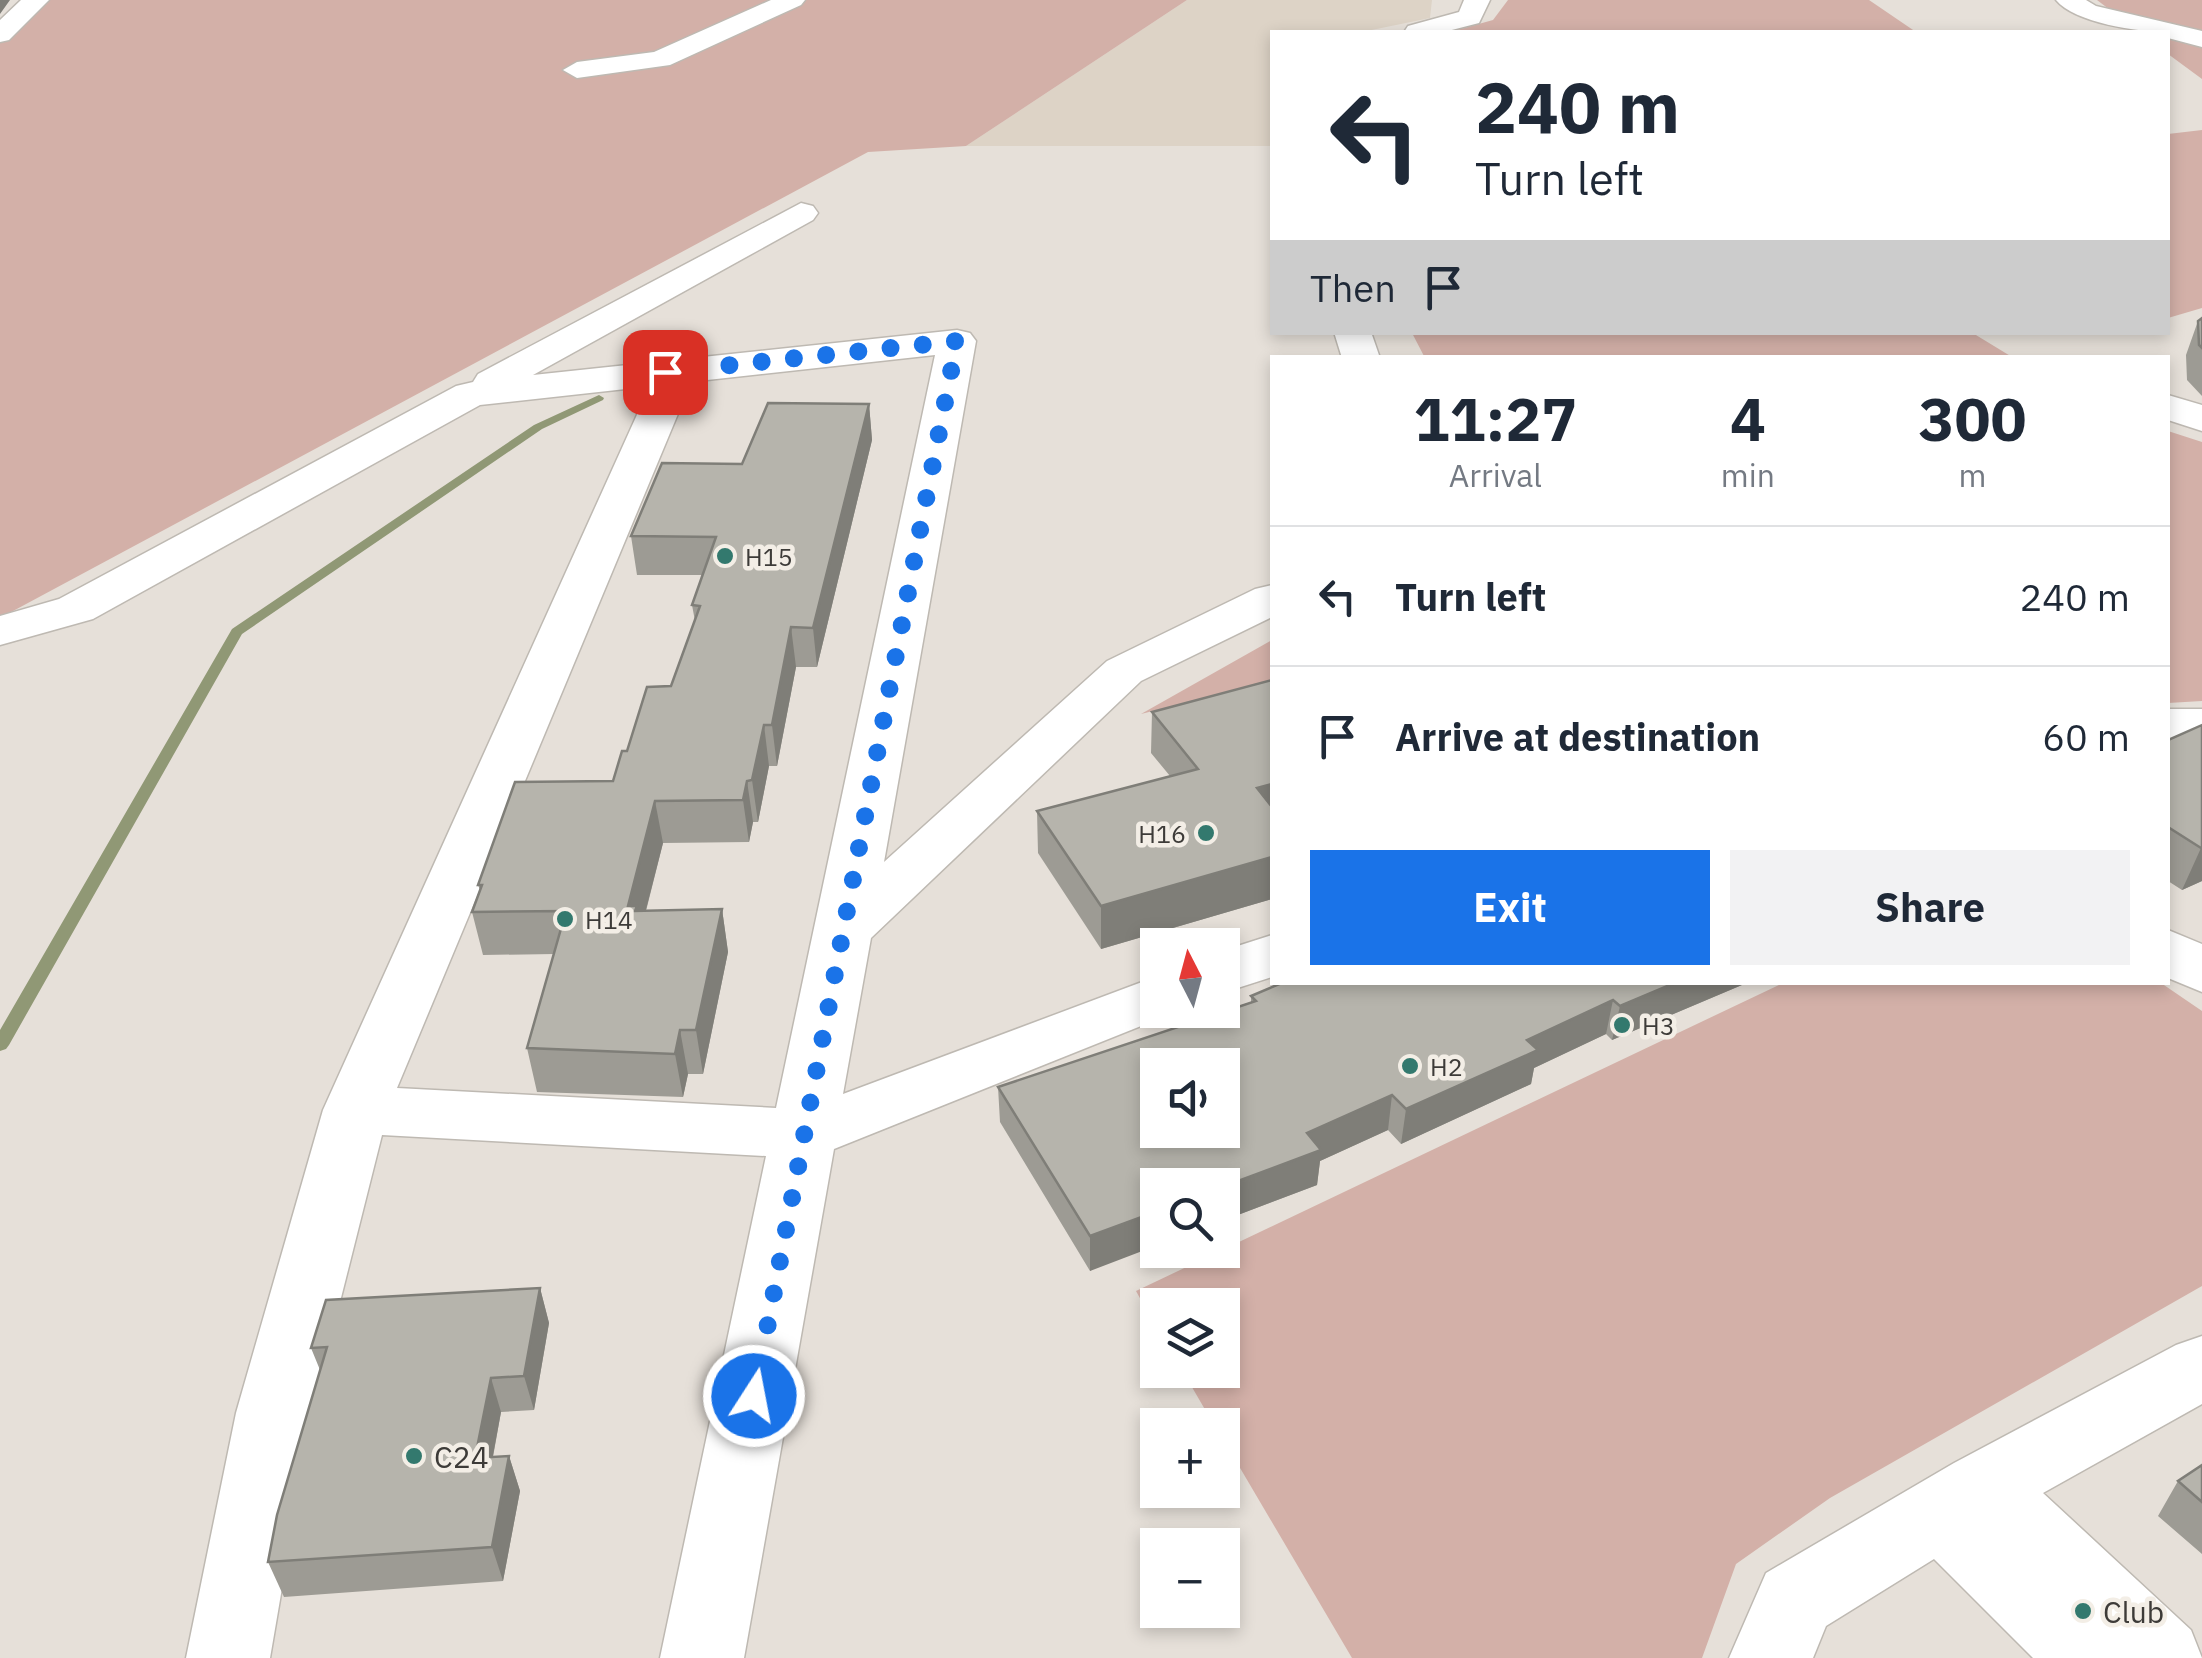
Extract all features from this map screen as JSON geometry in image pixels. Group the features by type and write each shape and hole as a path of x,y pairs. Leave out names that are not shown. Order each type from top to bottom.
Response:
{"street":[{"path":"0,34 36,0"},
{"path":"577,70 660,59 792,0"},
{"path":"1424,30 1470,18 1477,0"},
{"path":"2069,0 2090,14 2106,14 2167,30"},
{"path":"2170,31 2202,39"},
{"path":"0,630 76,610 800,213"},
{"path":"470,394 957,341 702,1658"},
{"path":"228,1658 274,1413 356,1110 666,398"},
{"path":"2170,408 2202,419"},
{"path":"840,934 1124,671 1270,599"},
{"path":"2170,724 2202,724"},
{"path":"2170,951 2202,972"},
{"path":"1240,967 1270,957"},
{"path":"356,1110 806,1134 1140,1004"},
{"path":"1771,1658 1794,1600 1961,1499 2202,1367"},
{"path":"1961,1499 2091,1658"},
{"path":"1961,1499 2161,1658"}],"shaded area":[{"path":"28,0 1187,0 966,146 868,152 0,618 0,28"},
{"path":"1187,0 1432,0 1430,18 1372,30 1270,30 1270,146 966,146"},
{"path":"1508,0 1869,0 1913,30 1457,30 1493,20"},
{"path":"2097,0 2202,0 2202,79 2170,55 2170,30 2136,30"},
{"path":"2202,130 2202,308 2170,317 2170,134"},
{"path":"1413,335 1976,335 2009,355 1423,355"},
{"path":"2170,432 2202,442 2202,701 2170,703"},
{"path":"1270,641 1270,682 1141,714"},
{"path":"1779,985 2164,985 2202,1011 2202,1286 1830,1498 1736,1564 1702,1658 1352,1658 1240,1468 1240,1408 1204,1408 1192,1388 1240,1388 1240,1288 1142,1288 1184,1268 1240,1268 1240,1241"}],"building":[{"path":"2202,318 2202,348 2198,321"},
{"path":"768,403 869,404 813,628 791,627 772,725 764,725 752,780 747,781 743,800 655,801 628,906 637,906 635,911 722,909 696,1030 680,1030 675,1054 527,1048 566,911 472,912 515,782 613,781 647,687 671,686 700,606 692,605 716,537 631,536 662,463 742,464"},
{"path":"1270,681 1270,785 1257,788 1270,804 1270,858 1101,906 1037,811 1198,769 1152,712"},
{"path":"2202,725 2201,848 2170,828 2170,739"},
{"path":"1277,985 1670,985 1620,1006 1613,1000 1527,1040 1538,1050 1406,1109 1392,1095 1307,1133 1321,1150 1240,1180 1240,1168 1140,1168 1140,1218 1090,1236 998,1087 1175,1028 1240,1028 1240,1006 1256,1001 1251,996"},
{"name":"C24","path":"540,1288 524,1376 491,1378 475,1458 509,1456 492,1547 268,1562 277,1515 327,1347 311,1348 326,1300"},
{"path":"2202,1465 2202,1502 2178,1481"}],"waterway":[{"path":"0,1045 237,632 538,427 599,398"}],"place":[{"name":"H15","path":"725,556"},
{"name":"H16","path":"1206,833"},
{"name":"H14","path":"565,919"},
{"name":"H3","path":"1622,1025"},
{"name":"H2","path":"1410,1066"},
{"name":"C24","path":"414,1456"},
{"name":"Club","path":"2083,1611"}],"route":[{"path":"665,372 957,341 754,1396"}]}
